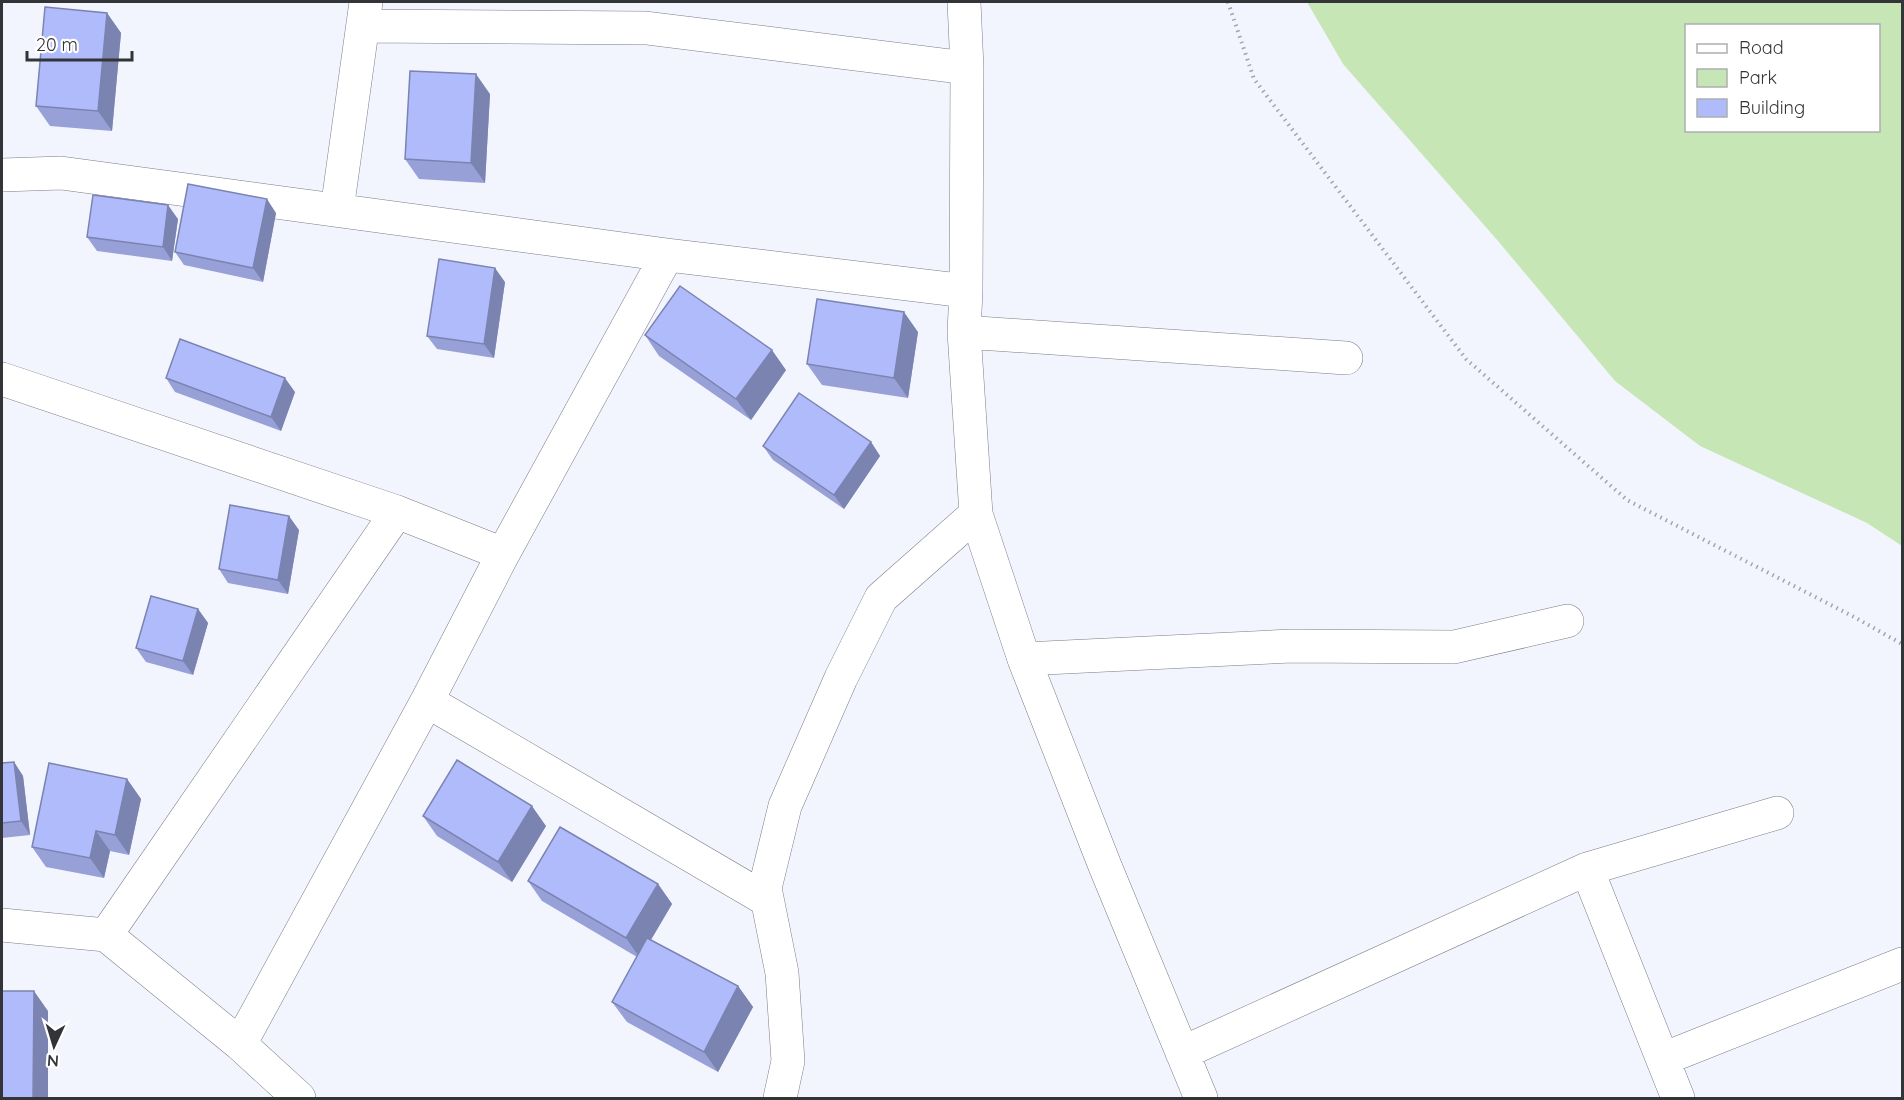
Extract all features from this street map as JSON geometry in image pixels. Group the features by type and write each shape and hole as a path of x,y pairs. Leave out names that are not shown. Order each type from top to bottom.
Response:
{"street":[{"path":"964,2 967,68 964,332 976,514 1024,659 1101,855 1202,1098"},
{"path":"337,210 365,14 646,28 967,68"},
{"path":"2,175 61,173 668,255 966,291"},
{"path":"240,1044 427,702 503,554 668,255"},
{"path":"964,332 1346,358"},
{"path":"2,379 397,512 503,554"},
{"path":"106,935 397,512"},
{"path":"780,1098 788,1061 782,974 765,888 786,806 841,678 881,598 976,514"},
{"path":"1024,659 1292,646 1454,647 1566,621"},
{"path":"427,702 767,900"},
{"path":"1182,1053 1587,869 1777,813"},
{"path":"1587,869 1678,1098"},
{"path":"2,925 106,935 240,1044 299,1098"},
{"path":"1663,1059 1902,964"}],"path":[{"path":"1228,2 1254,78 1466,359 1627,500 1902,644"}],"green space":[{"path":"1307,2 1902,2 1902,546 1867,523 1700,446 1615,381 1498,241 1343,64"}],"building":[{"path":"45,7 107,13 98,111 36,106"},
{"path":"410,71 476,74 471,163 405,159"},
{"path":"188,184 267,199 253,268 175,252"},
{"path":"93,195 168,205 163,247 87,237"},
{"path":"439,259 495,268 484,344 427,336"},
{"path":"680,286 772,350 736,399 645,335"},
{"path":"817,299 904,312 894,378 807,364"},
{"path":"180,339 285,378 271,417 166,378"},
{"path":"799,393 871,442 834,495 763,446"},
{"path":"230,505 289,516 278,580 219,569"},
{"path":"151,596 198,609 183,661 136,648"},
{"path":"457,760 532,806 498,862 423,816"},
{"path":"14,762 21,821 2,823 2,763"},
{"path":"49,763 127,779 115,835 96,831 90,858 32,847"},
{"path":"560,827 658,884 626,938 528,881"},
{"path":"647,938 738,986 704,1052 612,1002"},
{"path":"2,991 34,991 33,1098 2,1098"}]}
